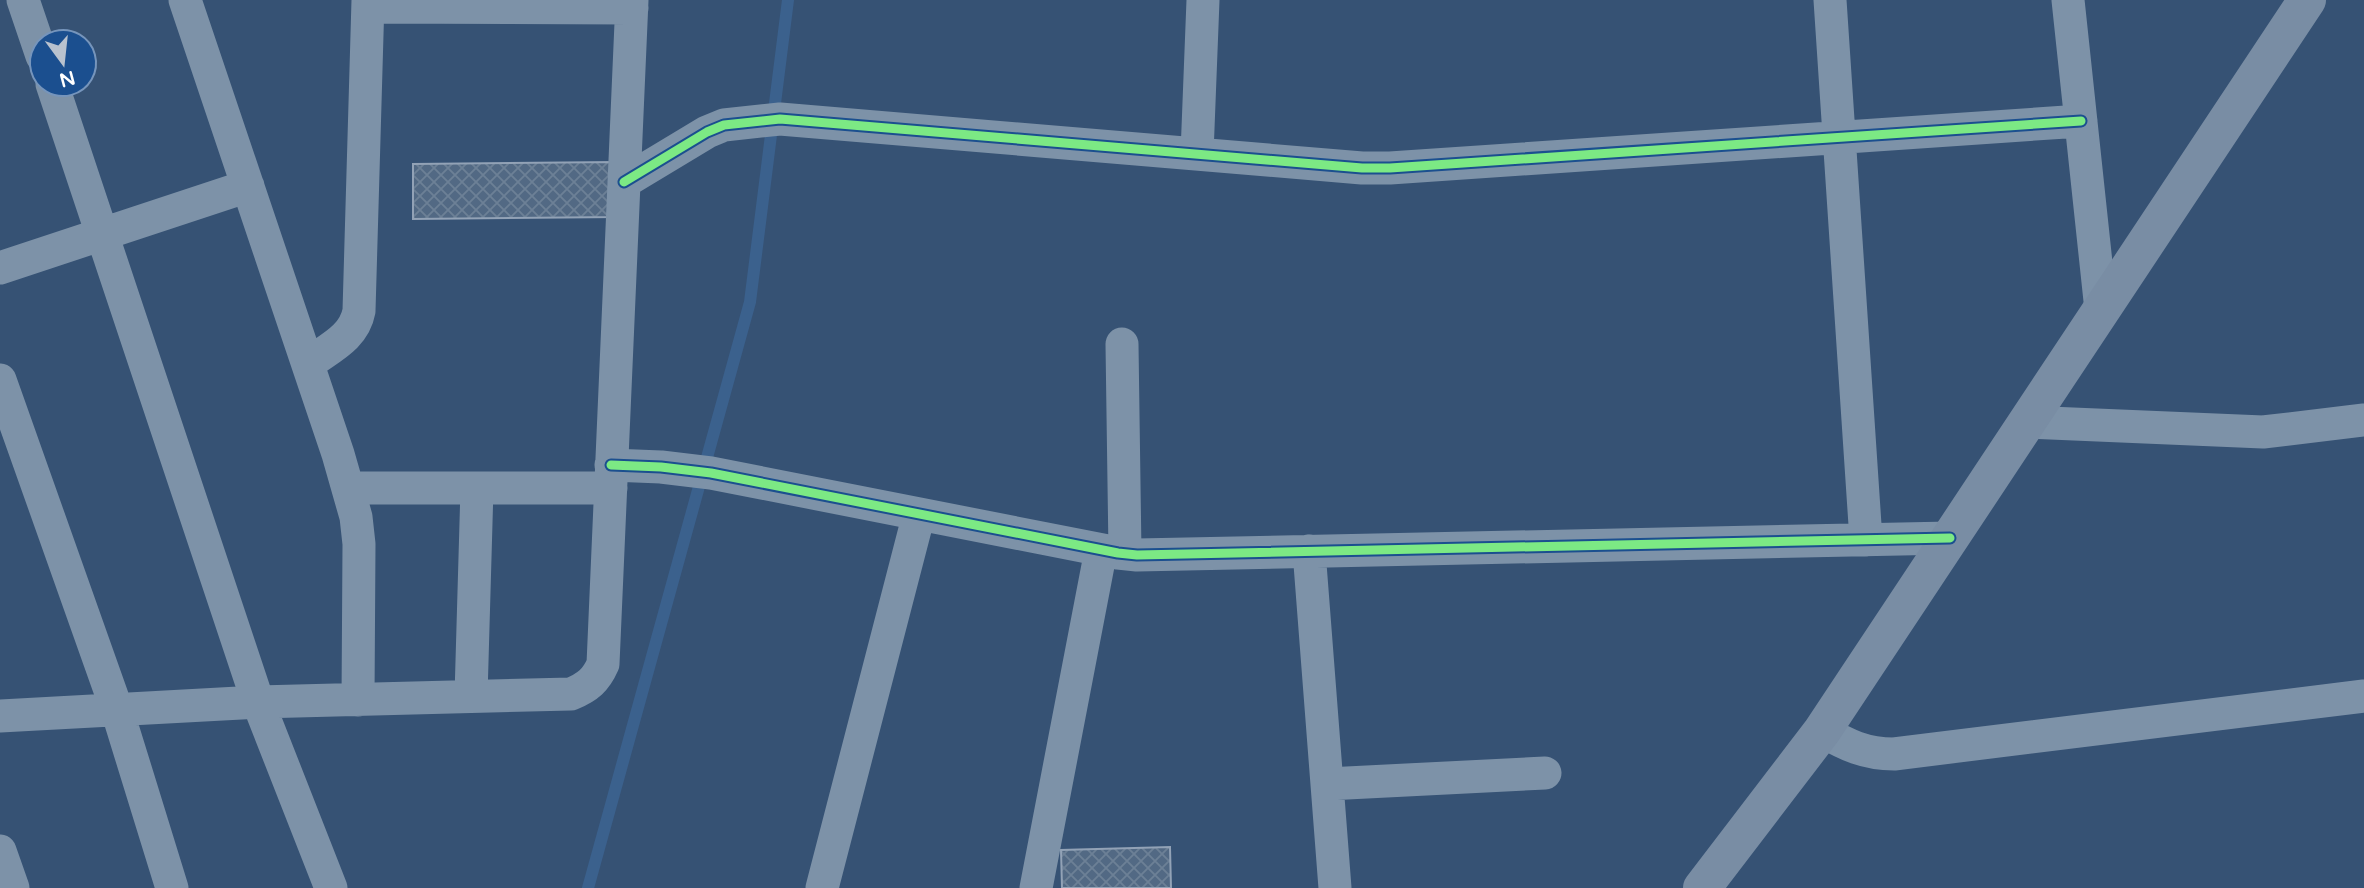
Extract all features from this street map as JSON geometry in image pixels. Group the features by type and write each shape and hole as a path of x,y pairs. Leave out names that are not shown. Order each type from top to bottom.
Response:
{"street":[{"path":"23,0 33,28"},
{"path":"185,0 356,517 359,544 358,699"},
{"path":"1197,155 1203,0"},
{"path":"1830,0 1866,540"},
{"path":"2068,0 2101,310"},
{"path":"0,716 258,702 571,694 586,688 598,677 603,664 632,4 368,3 359,311 351,332 307,364"},
{"path":"1702,888 1822,731 2302,3"},
{"path":"56,98 258,702 331,888"},
{"path":"624,182 696,138 724,125 780,119 1390,169 2081,121"},
{"path":"0,268 247,186"},
{"path":"1036,888 1113,552 1122,344"},
{"path":"0,380 117,710 172,888"},
{"path":"2027,422 2263,432 2364,420"},
{"path":"348,488 477,488 611,477 661,467 711,473 1113,552 1309,551 1950,538"},
{"path":"471,696 477,488"},
{"path":"822,888 919,514"},
{"path":"1309,551 1335,888"},
{"path":"1822,731 1854,749 1874,754 1894,754 2364,696"},
{"path":"1327,784 1545,773"},
{"path":"0,851 13,888"}],"building":[{"path":"617,162 618,217 413,219 413,164"},
{"path":"1170,847 1171,888 1062,888 1061,850"}],"waterway":[{"path":"588,888 750,302 788,0"}],"cycle path":[{"path":"624,182 707,132 724,125 780,119 1362,168 2081,121"},
{"path":"611,465 711,473 1137,555 1950,538"}]}
